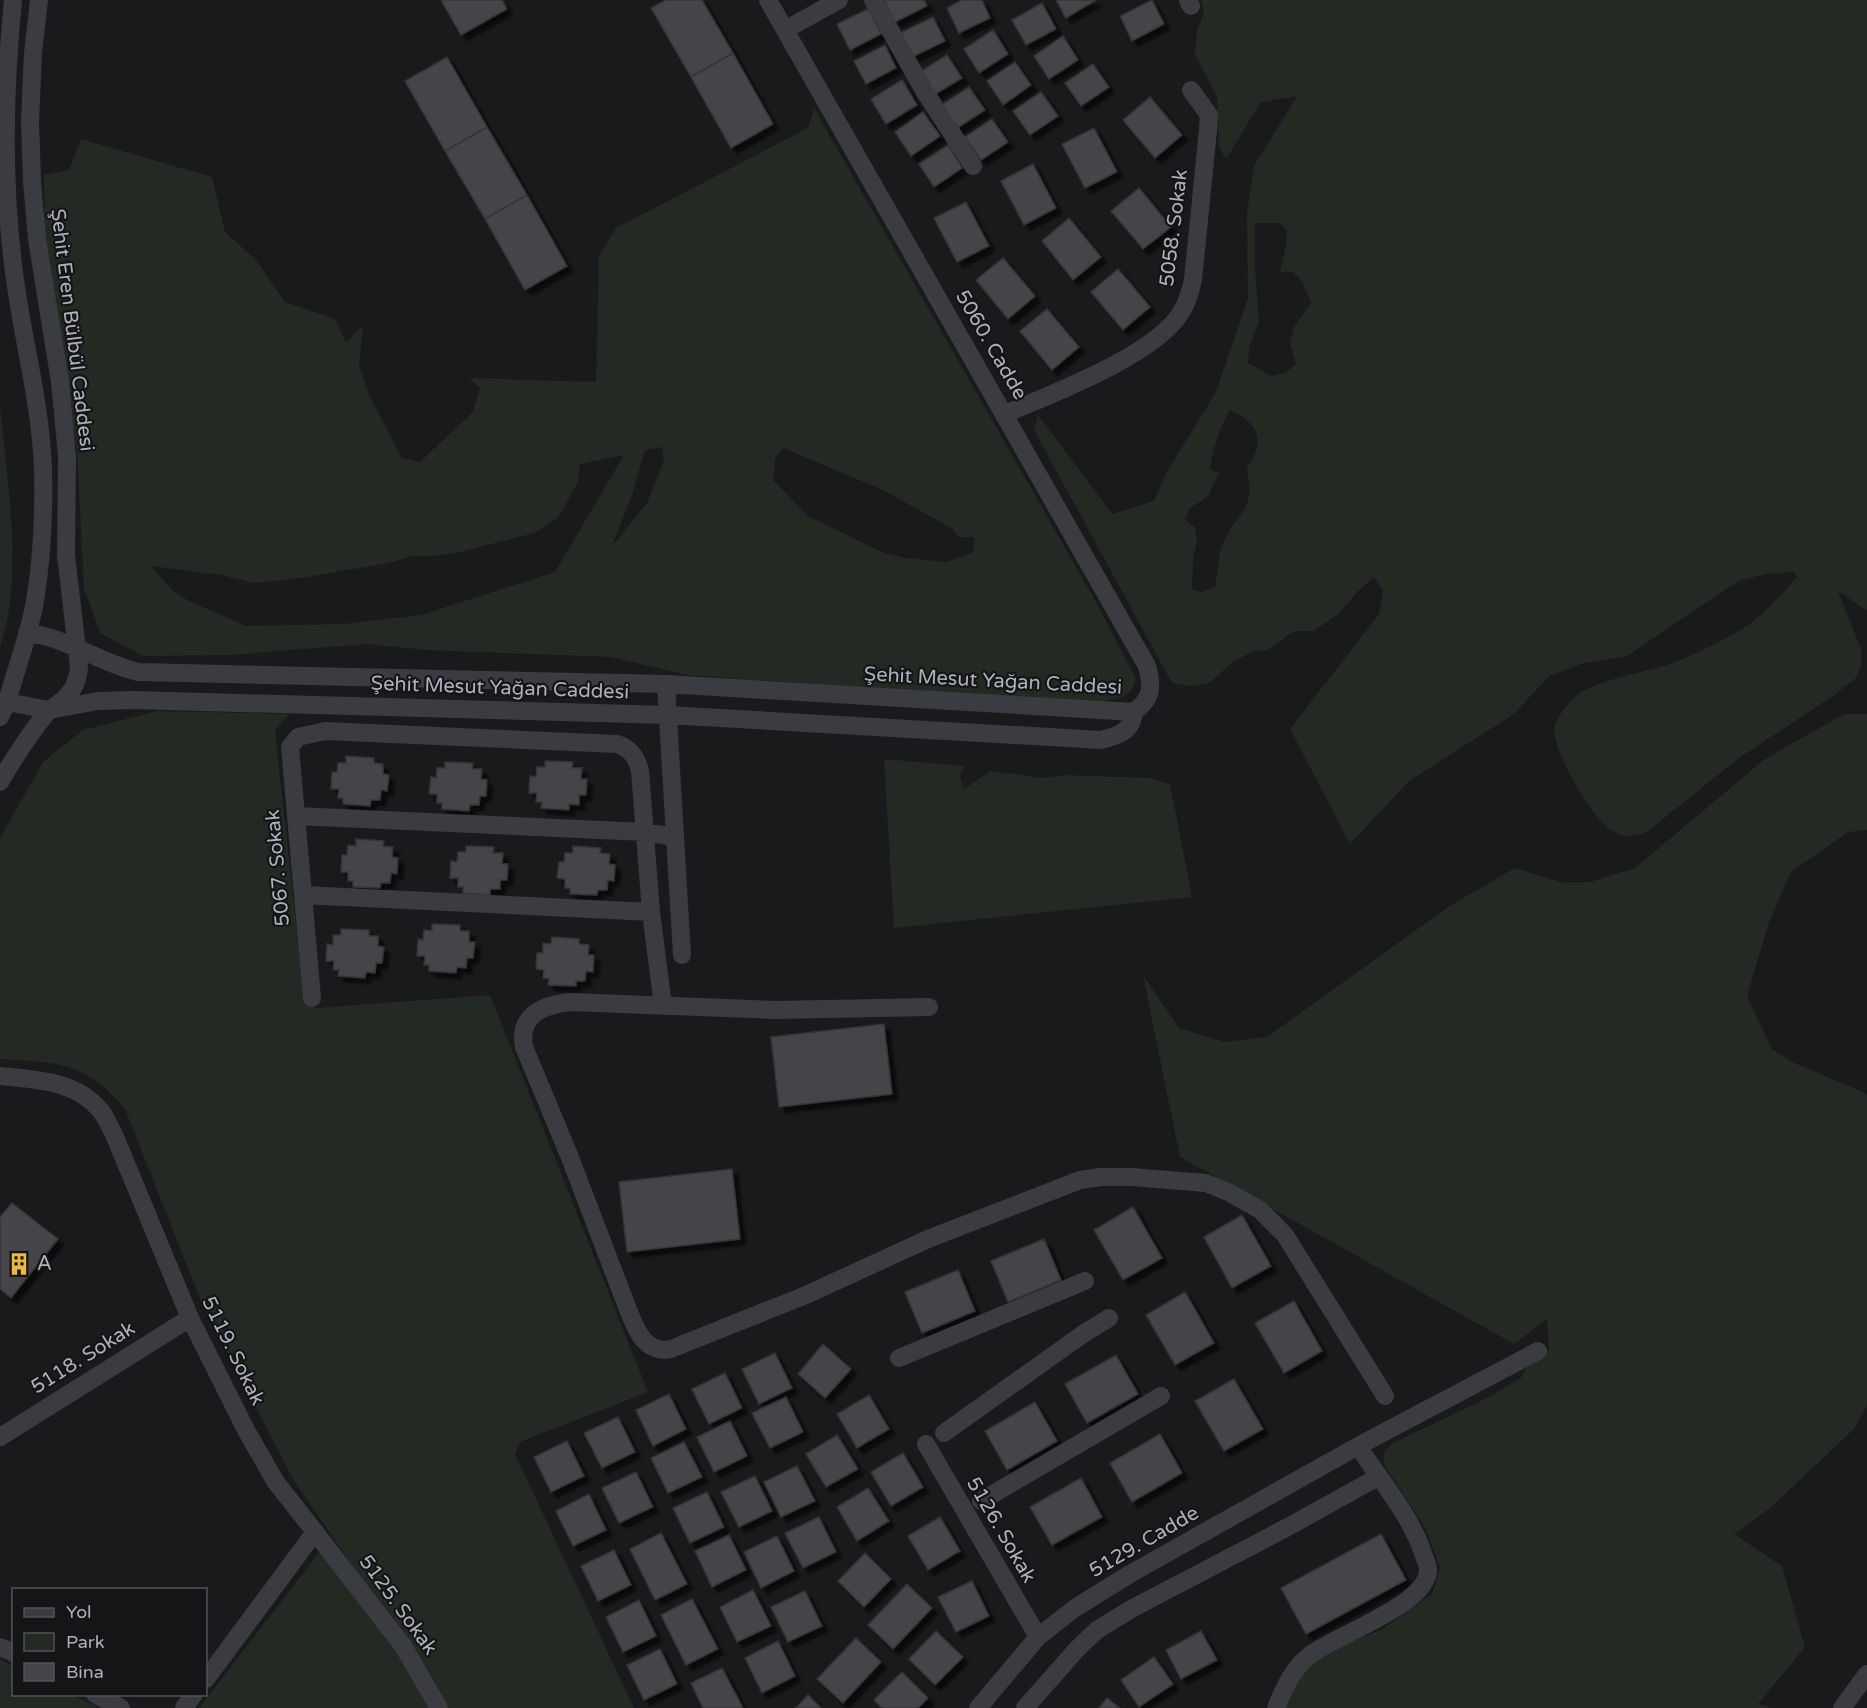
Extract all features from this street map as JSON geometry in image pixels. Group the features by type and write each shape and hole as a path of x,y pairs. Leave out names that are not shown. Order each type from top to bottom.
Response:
{"street":[{"path":"13,0 5,124 6,199 14,274 37,409 43,469 41,543 35,601 3,709 49,710"},
{"name":"Şehit Eren Bülbül Caddesi","path":"0,782 21,747 49,710 64,700 76,684 79,667 66,555 67,456 60,382 36,239 32,181 30,121 33,53 39,0"},
{"name":"5060. Cadde","path":"768,0 1147,666 1151,685 1149,695 1144,704 1134,712"},
{"path":"785,30 839,0"},
{"path":"873,0 925,92 973,166"},
{"name":"5058. Sokak","path":"1005,414 1088,378 1149,344 1179,316 1189,297 1193,280 1209,115 1191,90"},
{"name":"Şehit Mesut Yağan Caddesi","path":"27,633 57,638 113,665 138,672 666,684 1134,712 1128,729 1116,736 1101,740 668,715 134,700 98,701 49,710"},
{"path":"666,684 682,956"},
{"name":"5067. Sokak","path":"312,998 290,747 298,737 325,731 617,744 628,749 639,766 645,832"},
{"path":"296,816 645,832 675,837"},
{"path":"645,832 651,912 663,1006"},
{"path":"303,895 651,912"},
{"path":"929,1007 776,1010 570,1002 547,1006 531,1016 523,1029 524,1047 569,1155 629,1312 647,1344 663,1351 671,1349 806,1295 928,1239 1080,1180 1132,1177 1206,1184 1249,1203 1269,1218 1285,1234 1385,1396"},
{"name":"5119. Sokak","path":"0,1076 47,1080 66,1086 85,1096 101,1112 113,1132 190,1318 246,1430 275,1481 315,1532"},
{"path":"899,1358 1085,1281"},
{"name":"5118. Sokak","path":"0,1437 190,1318"},
{"path":"944,1433 1109,1318"},
{"name":"5129. Cadde","path":"978,1708 1038,1637 1075,1608 1358,1446 1538,1351"},
{"path":"981,1501 1161,1396"},
{"name":"5126. Sokak","path":"926,1444 1038,1637"},
{"path":"1276,1708 1285,1684 1310,1655 1398,1607 1414,1596 1426,1583 1428,1569 1420,1542 1396,1500 1377,1477 1358,1446"},
{"path":"1025,1708 1077,1649 1097,1630 1133,1608 1286,1528 1377,1477"},
{"path":"207,1679 315,1532"},
{"name":"5125. Sokak","path":"315,1532 403,1646 439,1708"},
{"path":"1842,1708 1867,1674"},
{"path":"97,1696 121,1708"},
{"path":"184,1708 193,1696"}],"green space":[{"path":"1201,0 1867,0 1867,611 1838,591 1861,649 1861,666 1856,678 1833,696 1739,758 1648,831 1636,836 1627,836 1618,834 1605,826 1576,786 1561,755 1554,731 1558,719 1572,700 1591,687 1670,664 1734,634 1764,612 1797,577 1793,572 1766,574 1738,581 1627,656 1584,663 1549,676 1514,714 1409,781 1350,844 1290,729 1379,614 1383,591 1374,577 1357,592 1339,614 1313,631 1294,631 1268,650 1252,652 1233,662 1209,683 1188,686 1172,683 1034,430 1038,415 1112,514 1154,501 1166,473 1216,392 1248,298 1247,213 1254,166 1297,96 1261,102 1226,159 1219,147 1217,96 1195,55 1197,32 1204,11","holes":["1255,223 1279,223 1287,230 1287,241 1280,272 1293,272 1303,283 1311,303 1294,327 1290,344 1296,364 1285,373 1272,376 1248,363 1249,347 1259,322 1255,269","1230,410 1248,421 1258,441 1247,468 1249,483 1247,502 1222,546 1215,587 1202,592 1192,589 1193,558 1197,542 1195,527 1185,520 1189,509 1208,496 1219,473 1210,469 1211,461 1220,431"]},
{"path":"814,108 1096,602 1135,677 1133,688 1126,695 1103,701 1055,701 688,675 610,657 426,650 367,644 230,655 143,656 100,633 84,588 77,450 45,246 44,175 69,170 81,139 212,177 225,232 256,260 285,302 335,319 346,343 363,325 359,366 371,399 402,458 420,462 473,412 480,388 469,378 596,382 599,256 616,228 808,128","holes":["662,447 664,460 647,503 612,546 632,495 645,450","783,448 881,489 953,529 958,537 974,537 973,552 946,562 884,553 808,516 773,480 775,459","624,455 555,572 421,615 343,624 246,626 189,601 173,591 151,566 221,575 254,583 301,578 389,563 413,556 456,553 535,533 558,518 578,482 580,464"]},
{"path":"0,407 12,528 12,560 7,620 0,647"},
{"path":"157,711 289,714 275,731 304,997 315,1008 490,995 648,1392 520,1442 515,1454 634,1708 449,1708 424,1664 294,1481 201,1301 125,1109 111,1093 84,1073 39,1061 0,1059 0,838 43,762 83,730"},
{"path":"1844,714 1867,714 1867,830 1848,832 1791,872 1769,922 1747,996 1772,1049 1794,1063 1863,1092 1867,1096 1867,1405 1854,1429 1769,1509 1734,1534 1782,1566 1805,1647 1758,1704 1772,1708 1281,1708 1283,1700 1317,1654 1381,1630 1432,1594 1440,1568 1426,1529 1385,1466 1383,1454 1391,1444 1487,1398 1521,1378 1527,1366 1549,1350 1547,1319 1514,1344 1180,1157 1143,975 1179,1028 1225,1042 1267,1037 1451,905 1515,868 1564,883 1590,882 1635,868 1765,759"},
{"path":"884,759 964,766 960,777 964,789 991,771 1044,778 1064,775 1150,778 1170,784 1192,897 894,928"},
{"path":"321,1550 403,1658 428,1708 199,1708"},
{"path":"0,1659 12,1665 12,1696 74,1696 100,1708 0,1708"}],"building":[{"path":"441,0 502,0 507,9 461,35"},
{"path":"666,0 702,0 733,53 691,77 651,8"},
{"path":"884,0 924,0 927,6 895,22"},
{"path":"962,0 982,0 990,18 959,33 947,8"},
{"path":"1056,0 1096,0 1066,18"},
{"path":"1152,0 1164,24 1132,41 1120,16"},
{"path":"1042,3 1056,29 1026,45 1012,20"},
{"path":"868,9 881,34 850,50 837,24"},
{"path":"933,17 945,41 912,57 900,33"},
{"path":"993,30 1008,54 979,73 964,49"},
{"path":"1063,36 1078,60 1049,79 1034,56"},
{"path":"885,45 896,68 866,84 854,61"},
{"path":"733,53 773,124 731,148 691,77"},
{"path":"947,55 962,78 932,96 918,73"},
{"path":"447,57 487,127 445,151 405,81"},
{"path":"1015,62 1031,85 1003,105 987,81"},
{"path":"1093,64 1109,87 1081,106 1065,83"},
{"path":"902,80 917,105 886,124 871,99"},
{"path":"969,87 985,110 956,129 940,106"},
{"path":"1041,92 1058,116 1030,135 1013,111"},
{"path":"1150,97 1182,135 1155,158 1123,120"},
{"path":"923,112 940,136 911,156 895,132"},
{"path":"992,119 1008,142 981,160 965,137"},
{"path":"487,127 527,195 485,219 445,151"},
{"path":"1094,128 1117,172 1085,188 1062,144"},
{"path":"948,145 962,168 934,187 919,164"},
{"path":"1033,164 1056,208 1024,225 1001,181"},
{"path":"1139,188 1171,227 1143,249 1111,211"},
{"path":"527,195 567,266 525,290 485,219"},
{"path":"966,202 989,246 957,262 934,218"},
{"path":"1069,218 1101,257 1073,280 1042,241"},
{"path":"1003,258 1035,296 1008,319 976,280"},
{"path":"1118,269 1150,307 1123,330 1091,292"},
{"path":"1047,309 1079,347 1052,370 1020,331"},
{"path":"346,756 374,758 374,763 383,764 383,774 389,775 387,791 381,790 380,800 371,800 370,806 343,804 343,798 338,798 339,789 331,789 332,772 337,772 338,763 346,763"},
{"path":"545,761 573,762 572,768 582,768 581,779 587,779 586,795 579,795 579,805 569,804 569,810 541,808 542,802 536,802 537,793 529,793 530,776 536,777 537,767 545,767"},
{"path":"445,762 473,763 472,769 482,769 481,779 487,780 486,796 480,796 479,805 470,805 469,811 442,809 442,803 437,803 437,794 429,794 431,777 436,778 437,768 445,768"},
{"path":"356,839 384,841 383,846 393,847 392,857 398,858 397,874 391,873 390,883 381,883 380,888 353,887 353,881 348,881 348,872 341,872 342,855 347,855 348,845 356,846"},
{"path":"466,846 494,847 493,853 503,853 502,864 508,864 507,880 500,880 500,889 490,889 490,895 463,893 463,887 458,887 458,878 450,878 451,861 457,862 458,852 466,852"},
{"path":"573,846 601,848 600,853 610,854 609,864 615,865 614,881 608,880 607,890 598,890 597,895 570,894 570,888 565,888 565,879 557,878 559,862 564,862 565,853 573,853"},
{"path":"432,924 460,925 460,931 469,931 469,942 475,942 473,958 467,958 466,968 457,967 456,973 429,971 429,965 424,965 425,956 417,956 418,939 423,940 424,930 432,931"},
{"path":"341,929 369,930 369,936 378,936 378,946 384,947 382,963 376,963 375,973 366,972 365,978 338,976 339,970 333,970 334,961 326,961 327,944 333,945 333,935 341,935"},
{"path":"552,937 579,939 579,944 589,945 588,955 594,955 593,972 586,971 585,981 576,981 576,986 548,985 549,979 543,978 544,970 536,969 537,953 543,953 543,943 551,944"},
{"path":"884,1024 892,1094 779,1107 771,1037"},
{"path":"732,1169 740,1239 627,1252 619,1182"},
{"name":"A","path":"12,1203 58,1239 11,1298 0,1289 0,1217"},
{"path":"1133,1207 1162,1258 1123,1280 1094,1230"},
{"path":"1242,1215 1271,1266 1232,1288 1204,1237"},
{"path":"1044,1239 1061,1280 1008,1302 991,1261"},
{"path":"958,1270 975,1311 922,1333 905,1292"},
{"path":"1185,1292 1214,1343 1175,1365 1146,1315"},
{"path":"1294,1301 1322,1351 1284,1373 1255,1323"},
{"path":"823,1344 851,1369 825,1398 798,1374"},
{"path":"775,1353 792,1388 759,1404 742,1369"},
{"path":"1116,1355 1138,1394 1087,1423 1065,1384"},
{"path":"725,1373 742,1408 709,1424 692,1389"},
{"path":"1234,1379 1263,1429 1224,1451 1195,1401"},
{"path":"669,1394 686,1429 653,1446 636,1410"},
{"path":"869,1395 889,1429 857,1448 837,1414"},
{"path":"786,1397 803,1432 770,1448 752,1413"},
{"path":"1035,1402 1057,1441 1007,1470 985,1431"},
{"path":"618,1417 635,1452 602,1468 584,1433"},
{"path":"730,1421 747,1456 714,1472 697,1437"},
{"path":"1160,1434 1182,1473 1132,1502 1110,1463"},
{"path":"837,1435 858,1469 826,1487 806,1454"},
{"path":"567,1441 584,1476 551,1492 534,1457"},
{"path":"684,1442 702,1477 668,1493 651,1458"},
{"path":"903,1453 923,1487 891,1506 871,1472"},
{"path":"797,1466 815,1501 781,1517 764,1482"},
{"path":"636,1472 653,1507 619,1523 602,1488"},
{"path":"755,1476 772,1511 739,1527 721,1492"},
{"path":"1081,1478 1102,1517 1052,1545 1030,1507"},
{"path":"868,1488 889,1521 857,1541 837,1507"},
{"path":"707,1492 724,1527 690,1543 673,1508"},
{"path":"589,1494 606,1530 573,1546 556,1511"},
{"path":"819,1517 836,1552 803,1568 785,1533"},
{"path":"940,1517 960,1551 928,1570 908,1536"},
{"path":"661,1533 687,1584 655,1600 630,1549"},
{"path":"1381,1534 1406,1580 1306,1634 1281,1588"},
{"path":"729,1535 746,1570 712,1587 695,1551"},
{"path":"777,1536 794,1571 761,1588 744,1552"},
{"path":"614,1550 631,1585 598,1601 581,1566"},
{"path":"865,1553 891,1579 864,1607 838,1581"},
{"path":"972,1581 989,1616 956,1632 938,1597"},
{"path":"907,1584 932,1608 893,1649 868,1625"},
{"path":"753,1590 771,1626 737,1642 720,1607"},
{"path":"805,1591 822,1626 788,1642 771,1607"},
{"path":"692,1599 718,1649 686,1665 661,1615"},
{"path":"639,1600 656,1636 623,1652 606,1617"},
{"path":"936,1631 963,1657 935,1685 909,1659"},
{"path":"1201,1631 1217,1660 1181,1679 1166,1650"},
{"path":"856,1638 881,1662 843,1703 817,1679"},
{"path":"778,1641 795,1676 762,1693 745,1658"},
{"path":"660,1649 677,1684 644,1700 627,1665"},
{"path":"1154,1657 1173,1684 1139,1707 1121,1680"},
{"path":"722,1668 743,1708 703,1708 691,1683"},
{"path":"902,1672 928,1698 918,1708 882,1708 874,1700"},
{"path":"808,1695 821,1708 796,1708"},
{"path":"1107,1698 1120,1708 1099,1708"}],"place":[{"name":"A","path":"19,1264"}]}
